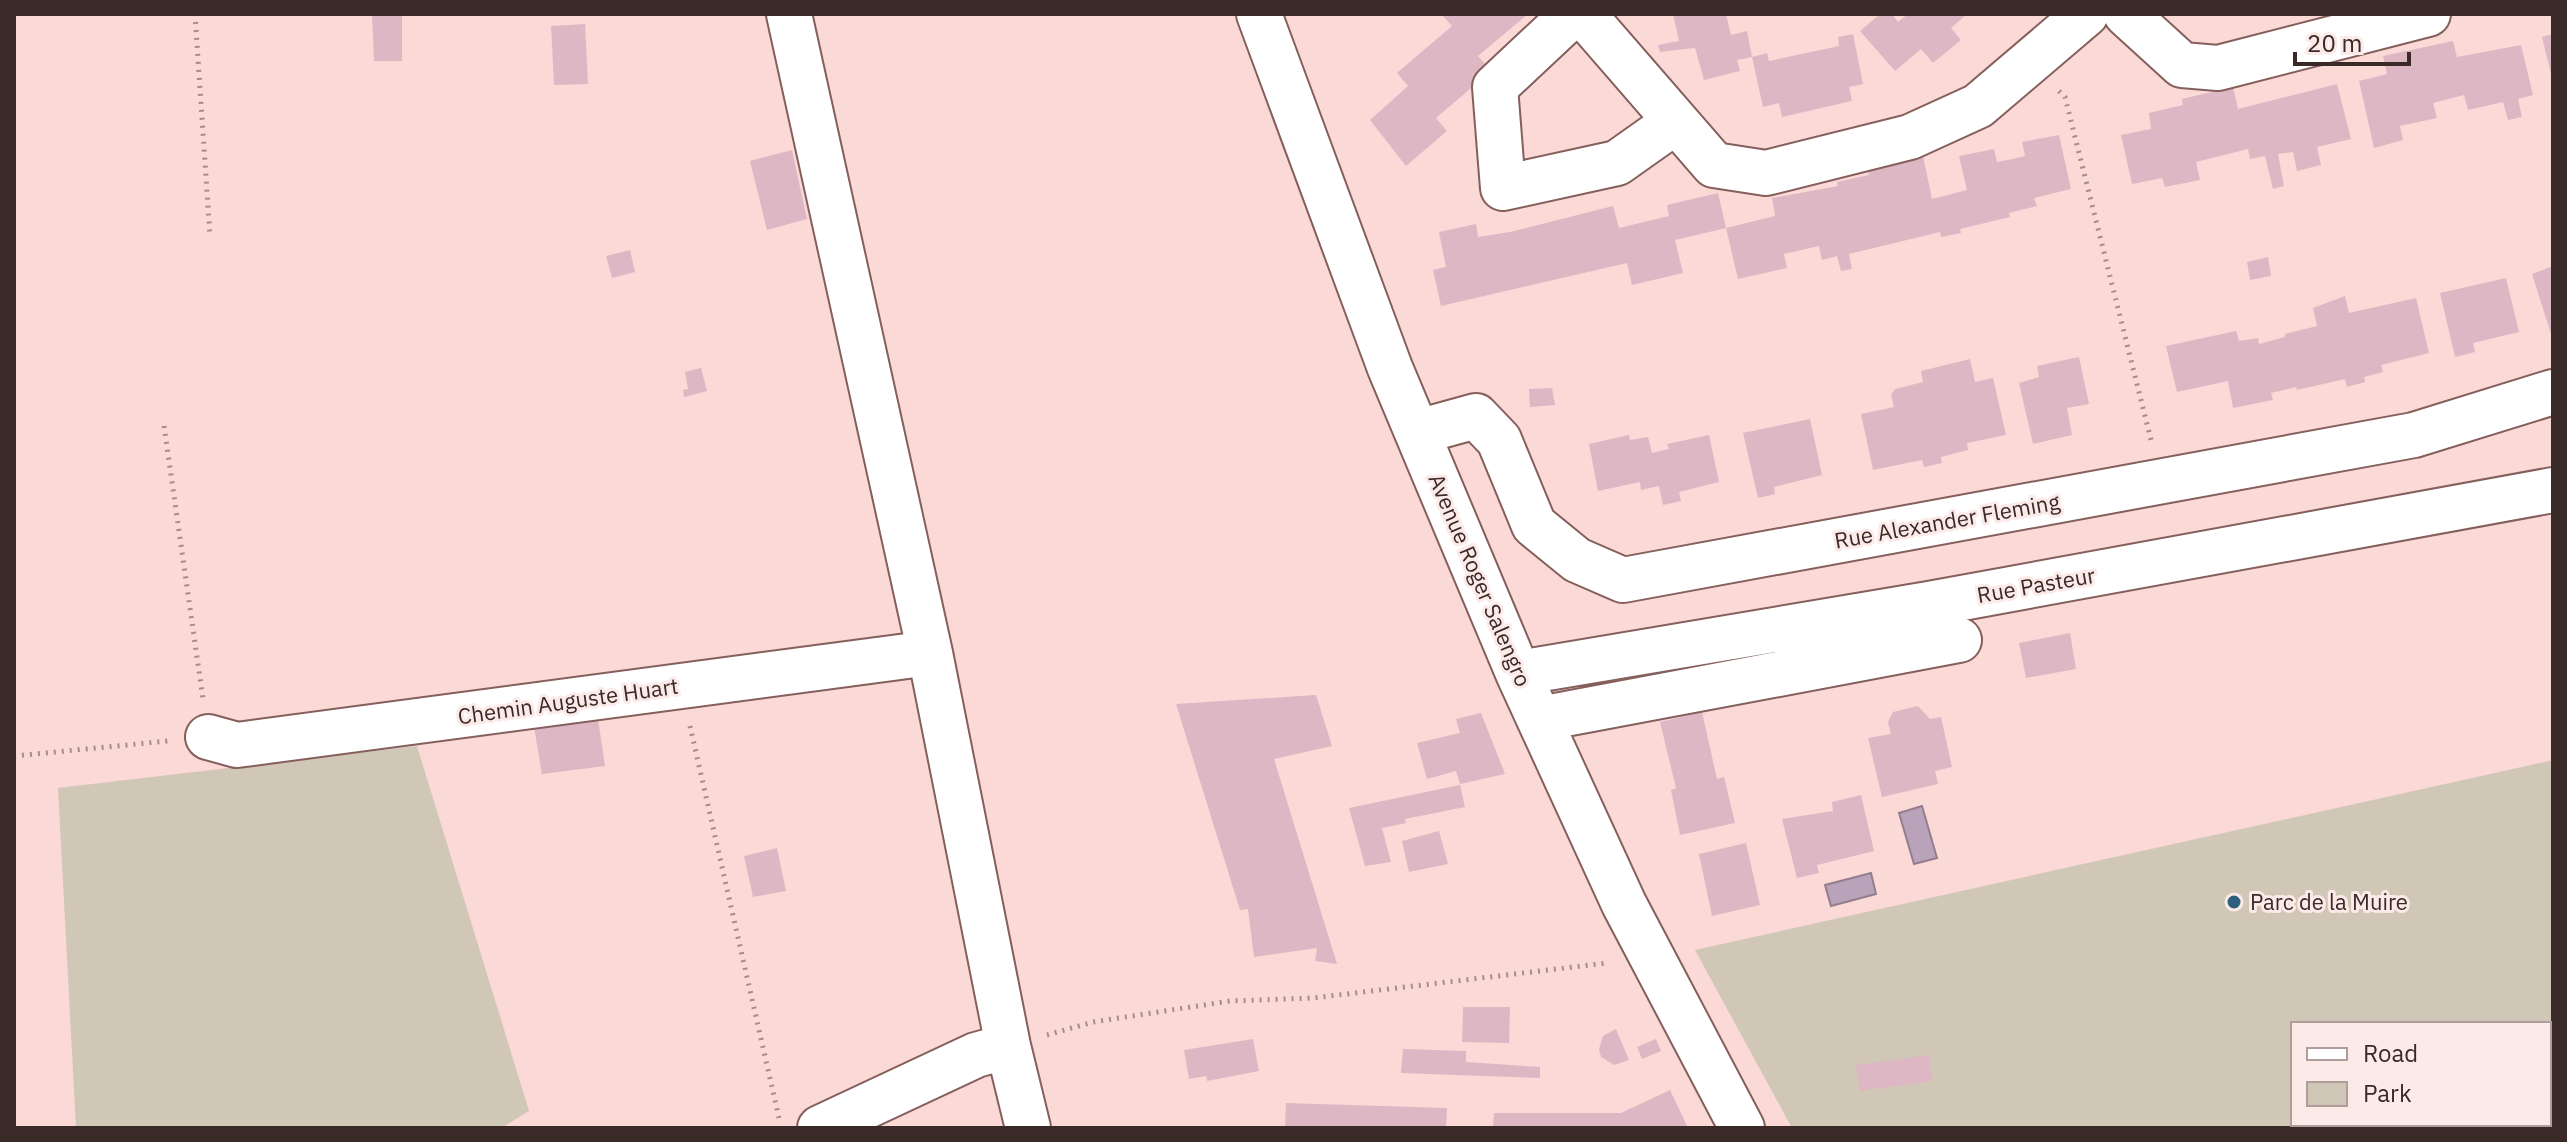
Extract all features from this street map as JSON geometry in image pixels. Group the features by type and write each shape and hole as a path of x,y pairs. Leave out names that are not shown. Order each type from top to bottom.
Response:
{"street":[{"path":"789,14 930,653 1008,1046 1028,1128"},
{"name":"Avenue Roger Salengro","path":"1259,14 1390,368 1518,673 1652,957 1742,1128"},
{"path":"1573,14 1495,87 1503,188 1617,163 1675,122"},
{"path":"1583,14 1714,165 1766,173 1910,137 1978,106 2086,14"},
{"path":"2126,14 2182,65 2218,68 2428,14"},
{"name":"Rue Alexander Fleming","path":"1418,432 1476,416 1499,440 1534,525 1577,560 1623,580 2414,435 2553,392"},
{"name":"Rue Pasteur","path":"1539,719 1882,633 2553,490"},
{"name":"Rue Pasteur","path":"1518,673 1882,633 1959,640"},
{"name":"Chemin Auguste Huart","path":"208,737 237,745 930,653"},
{"path":"820,1128 976,1055 1008,1046"}],"path":[{"path":"195,14 210,236"},
{"path":"2033,59 2065,97 2161,482"},
{"path":"14,756 208,737 164,426"},
{"path":"680,686 782,1128"},
{"path":"1008,1046 1093,1022 1230,1001 1313,998 1652,957"}],"green space":[{"path":"417,746 529,1111 501,1128 76,1128 58,788"},
{"name":"Parc de la Muire","path":"2553,760 2553,1128 1792,1128 1695,950"}],"shaded area":[{"path":"1922,806 1937,858 1914,864 1899,813"},
{"path":"1871,873 1876,894 1831,906 1825,885"}],"building":[{"path":"372,14 402,14 402,61 374,61"},
{"path":"1441,14 1528,14 1478,56 1491,71 1436,118 1447,131 1406,166 1370,120 1408,86 1397,73 1452,26"},
{"path":"1673,14 1726,14 1731,35 1747,31 1752,57 1737,60 1740,71 1704,80 1695,48 1660,52 1658,45 1679,41"},
{"path":"1880,14 1892,14 1898,22 1908,14 1967,14 1951,28 1961,40 1933,63 1921,49 1895,71 1860,31"},
{"path":"585,24 588,84 554,85 551,26"},
{"path":"1853,34 1863,84 1849,87 1852,101 1782,117 1779,103 1763,107 1752,57 1767,53 1769,61 1839,46 1838,37"},
{"path":"2553,34 2553,78 2552,78 2542,37"},
{"path":"2453,41 2457,57 2521,45 2533,95 2518,99 2522,117 2508,120 2503,102 2468,110 2464,95 2433,103 2437,118 2400,126 2403,140 2374,148 2359,81 2387,74 2383,56"},
{"path":"2337,84 2351,139 2317,147 2321,165 2297,171 2293,152 2278,154 2284,186 2273,189 2265,156 2250,159 2248,149 2196,162 2200,180 2165,187 2162,178 2132,184 2121,135 2151,129 2149,113 2183,105 2182,99 2233,87 2238,109"},
{"path":"2059,135 2071,189 2034,198 2037,206 2009,213 2010,217 1960,229 1961,233 1941,237 1940,232 1849,254 1852,269 1841,271 1837,256 1822,260 1819,246 1784,254 1787,268 1738,279 1726,228 1775,216 1772,198 1838,186 1837,182 1869,175 1867,164 1922,151 1932,199 1967,190 1959,156 1994,149 1997,162 2013,159 2025,156 2022,142"},
{"path":"792,150 807,219 767,230 750,161"},
{"path":"1718,193 1726,228 1675,240 1683,273 1632,285 1627,263 1441,306 1433,270 1446,267 1439,232 1476,224 1478,237 1613,206 1619,228 1669,216 1667,205"},
{"path":"630,250 635,272 612,278 606,256"},
{"path":"2268,257 2271,276 2250,280 2247,262"},
{"path":"2553,266 2553,336 2552,337 2532,274"},
{"path":"2506,278 2519,332 2473,343 2475,352 2455,357 2440,293"},
{"path":"2345,296 2349,313 2416,298 2429,353 2381,365 2383,372 2364,377 2365,382 2347,387 2345,379 2297,390 2296,387 2271,393 2273,400 2233,408 2228,381 2177,392 2166,346 2236,331 2239,341 2258,338 2259,344 2285,337 2285,334 2317,326 2313,308"},
{"path":"2079,357 2089,404 2067,408 2072,435 2033,444 2019,383 2039,377 2037,366"},
{"path":"1970,359 1975,382 1993,378 2006,435 1967,443 1968,450 1941,457 1942,463 1924,467 1922,460 1873,470 1861,414 1894,407 1891,395 1895,389 1923,382 1921,371"},
{"path":"701,368 707,391 684,397 683,390 688,389 685,372"},
{"path":"1552,388 1555,405 1530,407 1529,389"},
{"path":"1810,419 1822,475 1774,487 1775,494 1758,498 1743,433"},
{"path":"1629,435 1630,440 1648,437 1652,453 1669,449 1667,444 1709,435 1719,482 1679,492 1681,501 1663,505 1659,486 1641,490 1640,482 1598,491 1589,444"},
{"path":"2070,633 2076,669 2026,678 2019,643"},
{"path":"1316,695 1332,746 1274,759 1337,964 1315,961 1317,948 1254,957 1248,909 1240,910 1176,704"},
{"path":"1918,706 1930,719 1941,717 1952,767 1935,771 1938,784 1882,797 1868,738 1891,734 1888,722 1893,712"},
{"path":"1702,712 1717,779 1724,777 1735,823 1680,835 1671,790 1676,788 1660,722"},
{"path":"1481,713 1505,774 1460,784 1456,771 1427,779 1417,743 1460,733 1456,719"},
{"path":"598,719 605,766 542,774 534,727"},
{"path":"1460,785 1465,807 1405,819 1406,823 1382,828 1391,862 1365,866 1349,808"},
{"path":"1861,795 1874,851 1817,865 1819,873 1797,878 1782,819 1833,811 1832,802"},
{"path":"1439,831 1448,864 1409,872 1402,841"},
{"path":"1746,843 1760,905 1712,916 1699,854"},
{"path":"777,848 786,891 753,897 744,856"},
{"path":"1463,1007 1510,1007 1509,1043 1462,1042"},
{"path":"1616,1029 1629,1060 1614,1065 1601,1057 1599,1049 1603,1036"},
{"path":"1253,1039 1259,1071 1207,1081 1206,1076 1189,1079 1184,1050"},
{"path":"1656,1039 1661,1051 1642,1059 1637,1047"},
{"path":"1403,1049 1466,1051 1466,1062 1540,1067 1540,1078 1401,1073"},
{"path":"1929,1055 1932,1081 1860,1091 1856,1065"},
{"path":"1670,1090 1688,1128 1493,1128 1494,1113 1621,1113"},
{"path":"1286,1103 1447,1108 1446,1128 1285,1128"}],"place":[{"name":"Parc de la Muire","path":"2234,902"}]}
